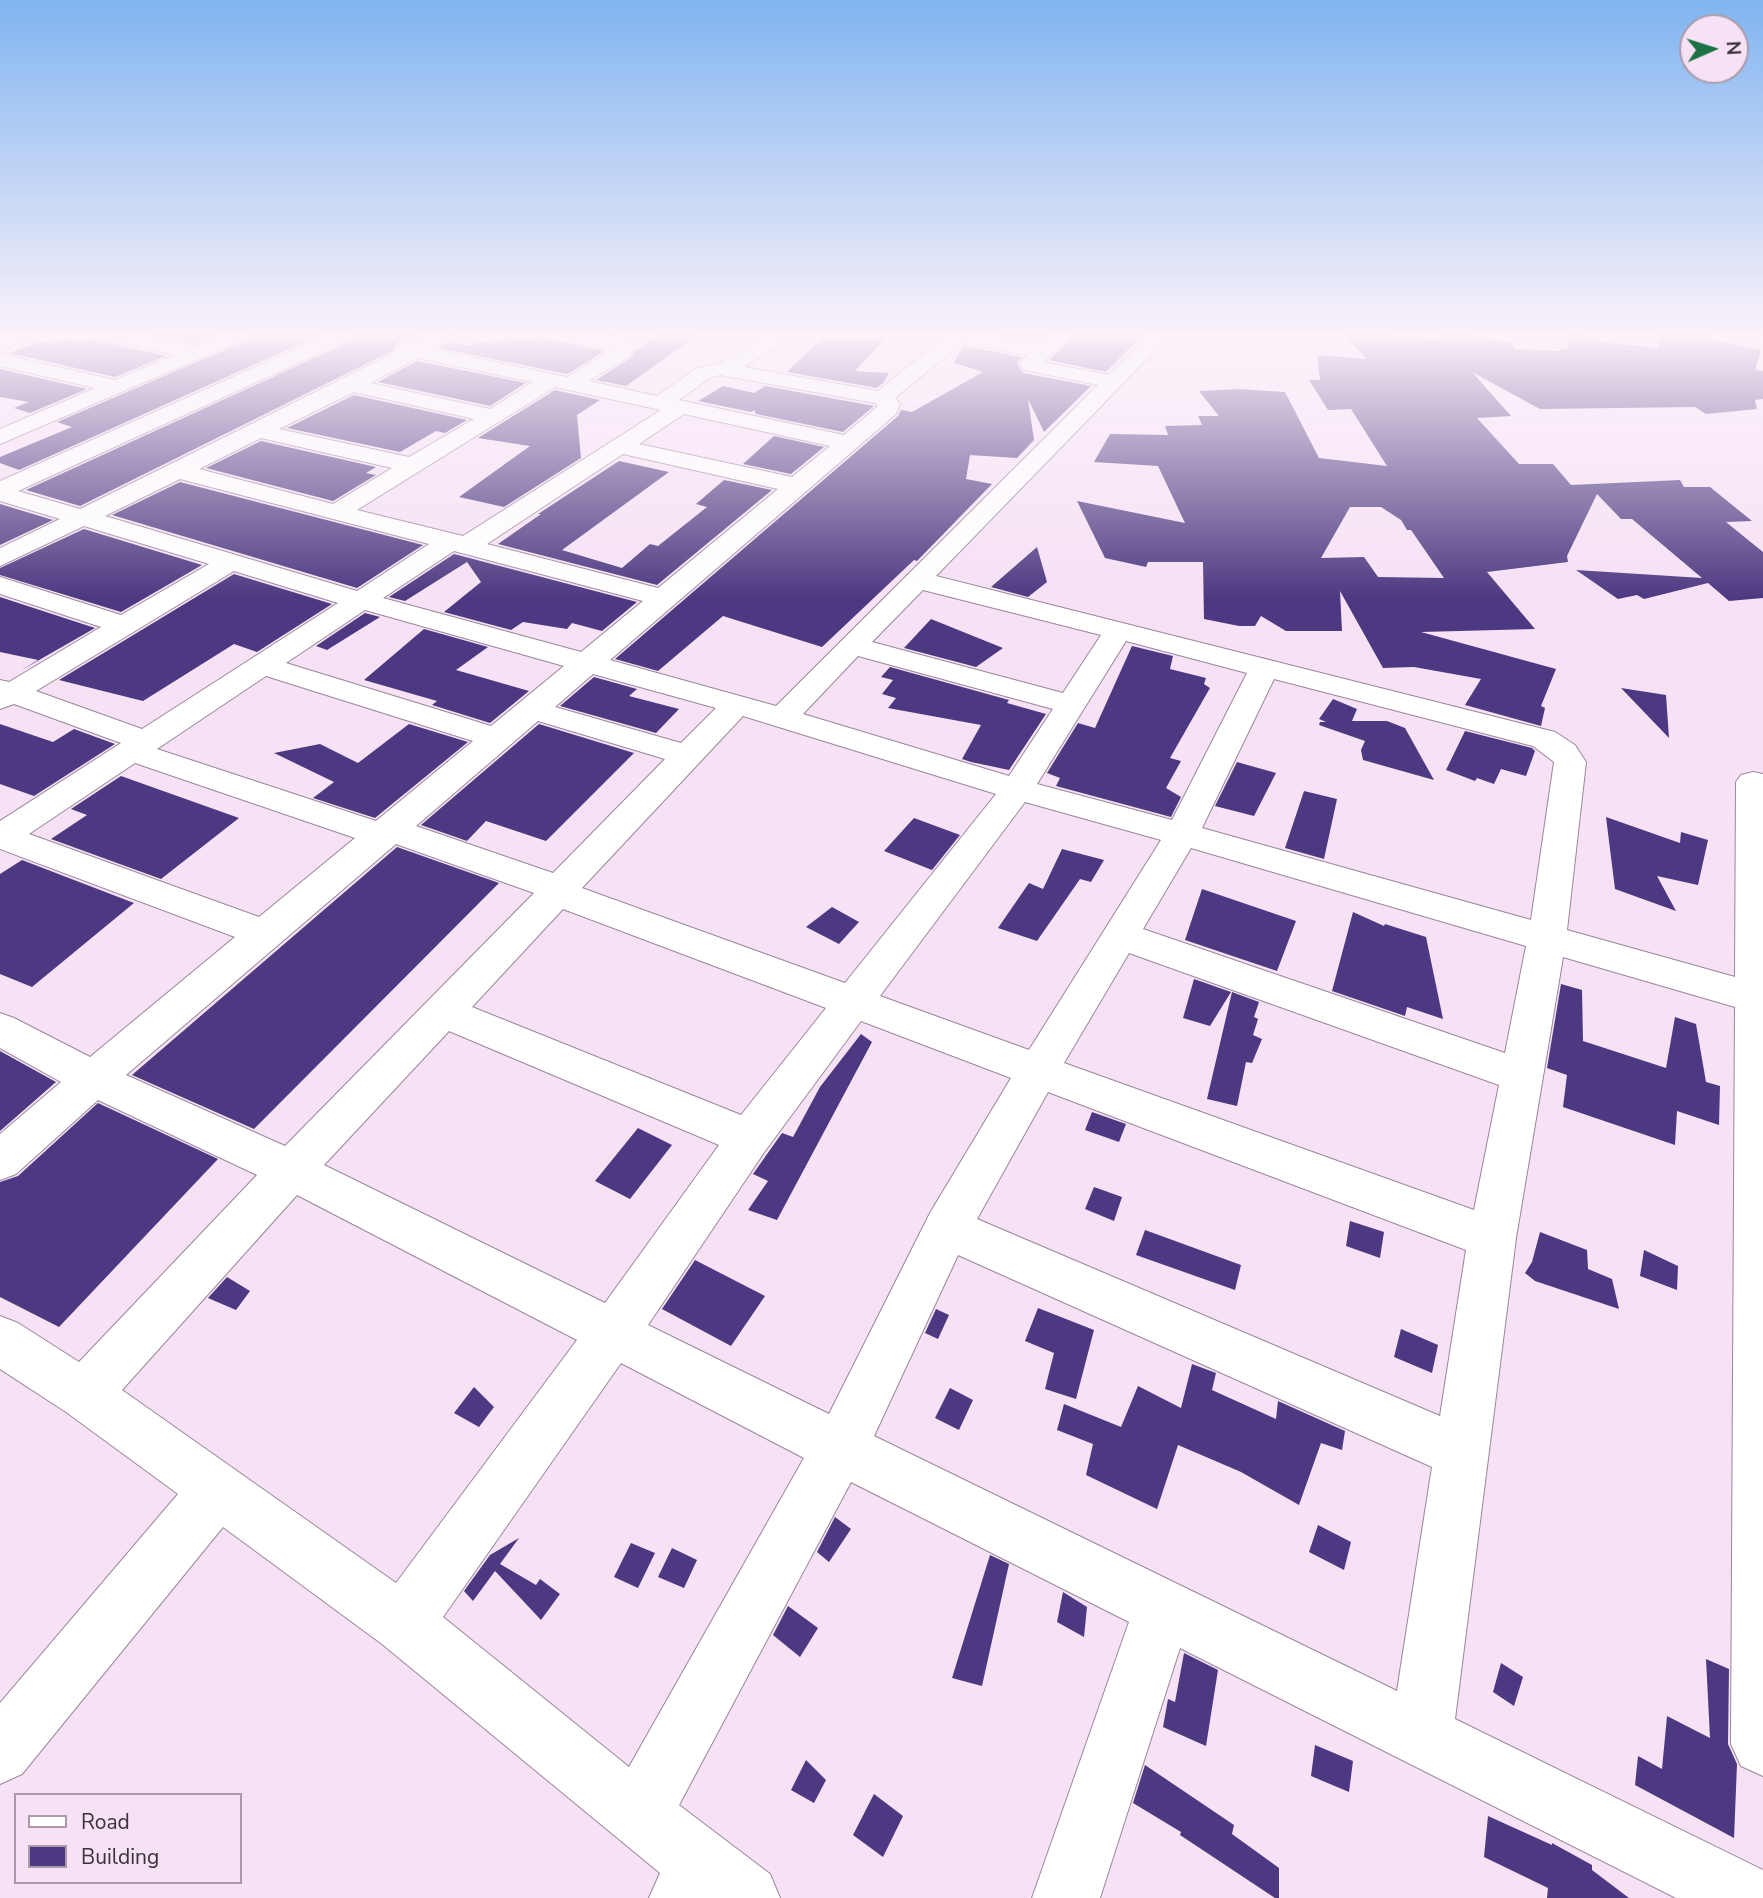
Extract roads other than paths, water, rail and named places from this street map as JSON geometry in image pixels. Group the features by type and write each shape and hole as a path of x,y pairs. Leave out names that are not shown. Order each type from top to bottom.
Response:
{"street":[{"path":"2,421 24,426"},
{"path":"0,437 37,421"},
{"path":"0,492 162,421"},
{"path":"0,558 279,421"},
{"path":"338,511 485,421"},
{"path":"0,837 359,600 620,446 652,421"},
{"path":"745,421 846,442"},
{"path":"0,1161 529,709 873,421"},
{"path":"781,718 1076,421"},
{"path":"258,431 412,466"},
{"path":"620,446 795,485"},
{"path":"179,471 461,542 662,597"},
{"path":"0,492 359,600 737,704 1017,789 1760,999"},
{"path":"4,694 231,562"},
{"path":"918,580 1544,739 1564,752 1570,762 1547,938 1492,1238 1421,1736"},
{"path":"0,585 125,626"},
{"path":"403,1623 672,1251 749,1138 850,1003 1017,789 1118,631"},
{"path":"853,646 1071,704"},
{"path":"261,665 496,738"},
{"path":"638,1815 840,1448 947,1228 1037,1072 1182,834 1264,668"},
{"path":"4,694 138,746 559,891 850,1003 1492,1238"},
{"path":"84,1394 291,1170 737,704"},
{"path":"529,709 689,756"},
{"path":"1753,782 1760,999 1763,1744"},
{"path":"0,837 266,934"},
{"path":"1122,936 1521,1076"},
{"path":"444,1012 749,1138"},
{"path":"0,1029 93,1079 291,1170 840,1448 1748,1898"},
{"path":"947,1228 1462,1452"},
{"path":"0,1340 84,1394 403,1623 638,1815 710,1886"},
{"path":"0,1752 218,1490"},
{"path":"1066,1898 1163,1608"}]}
